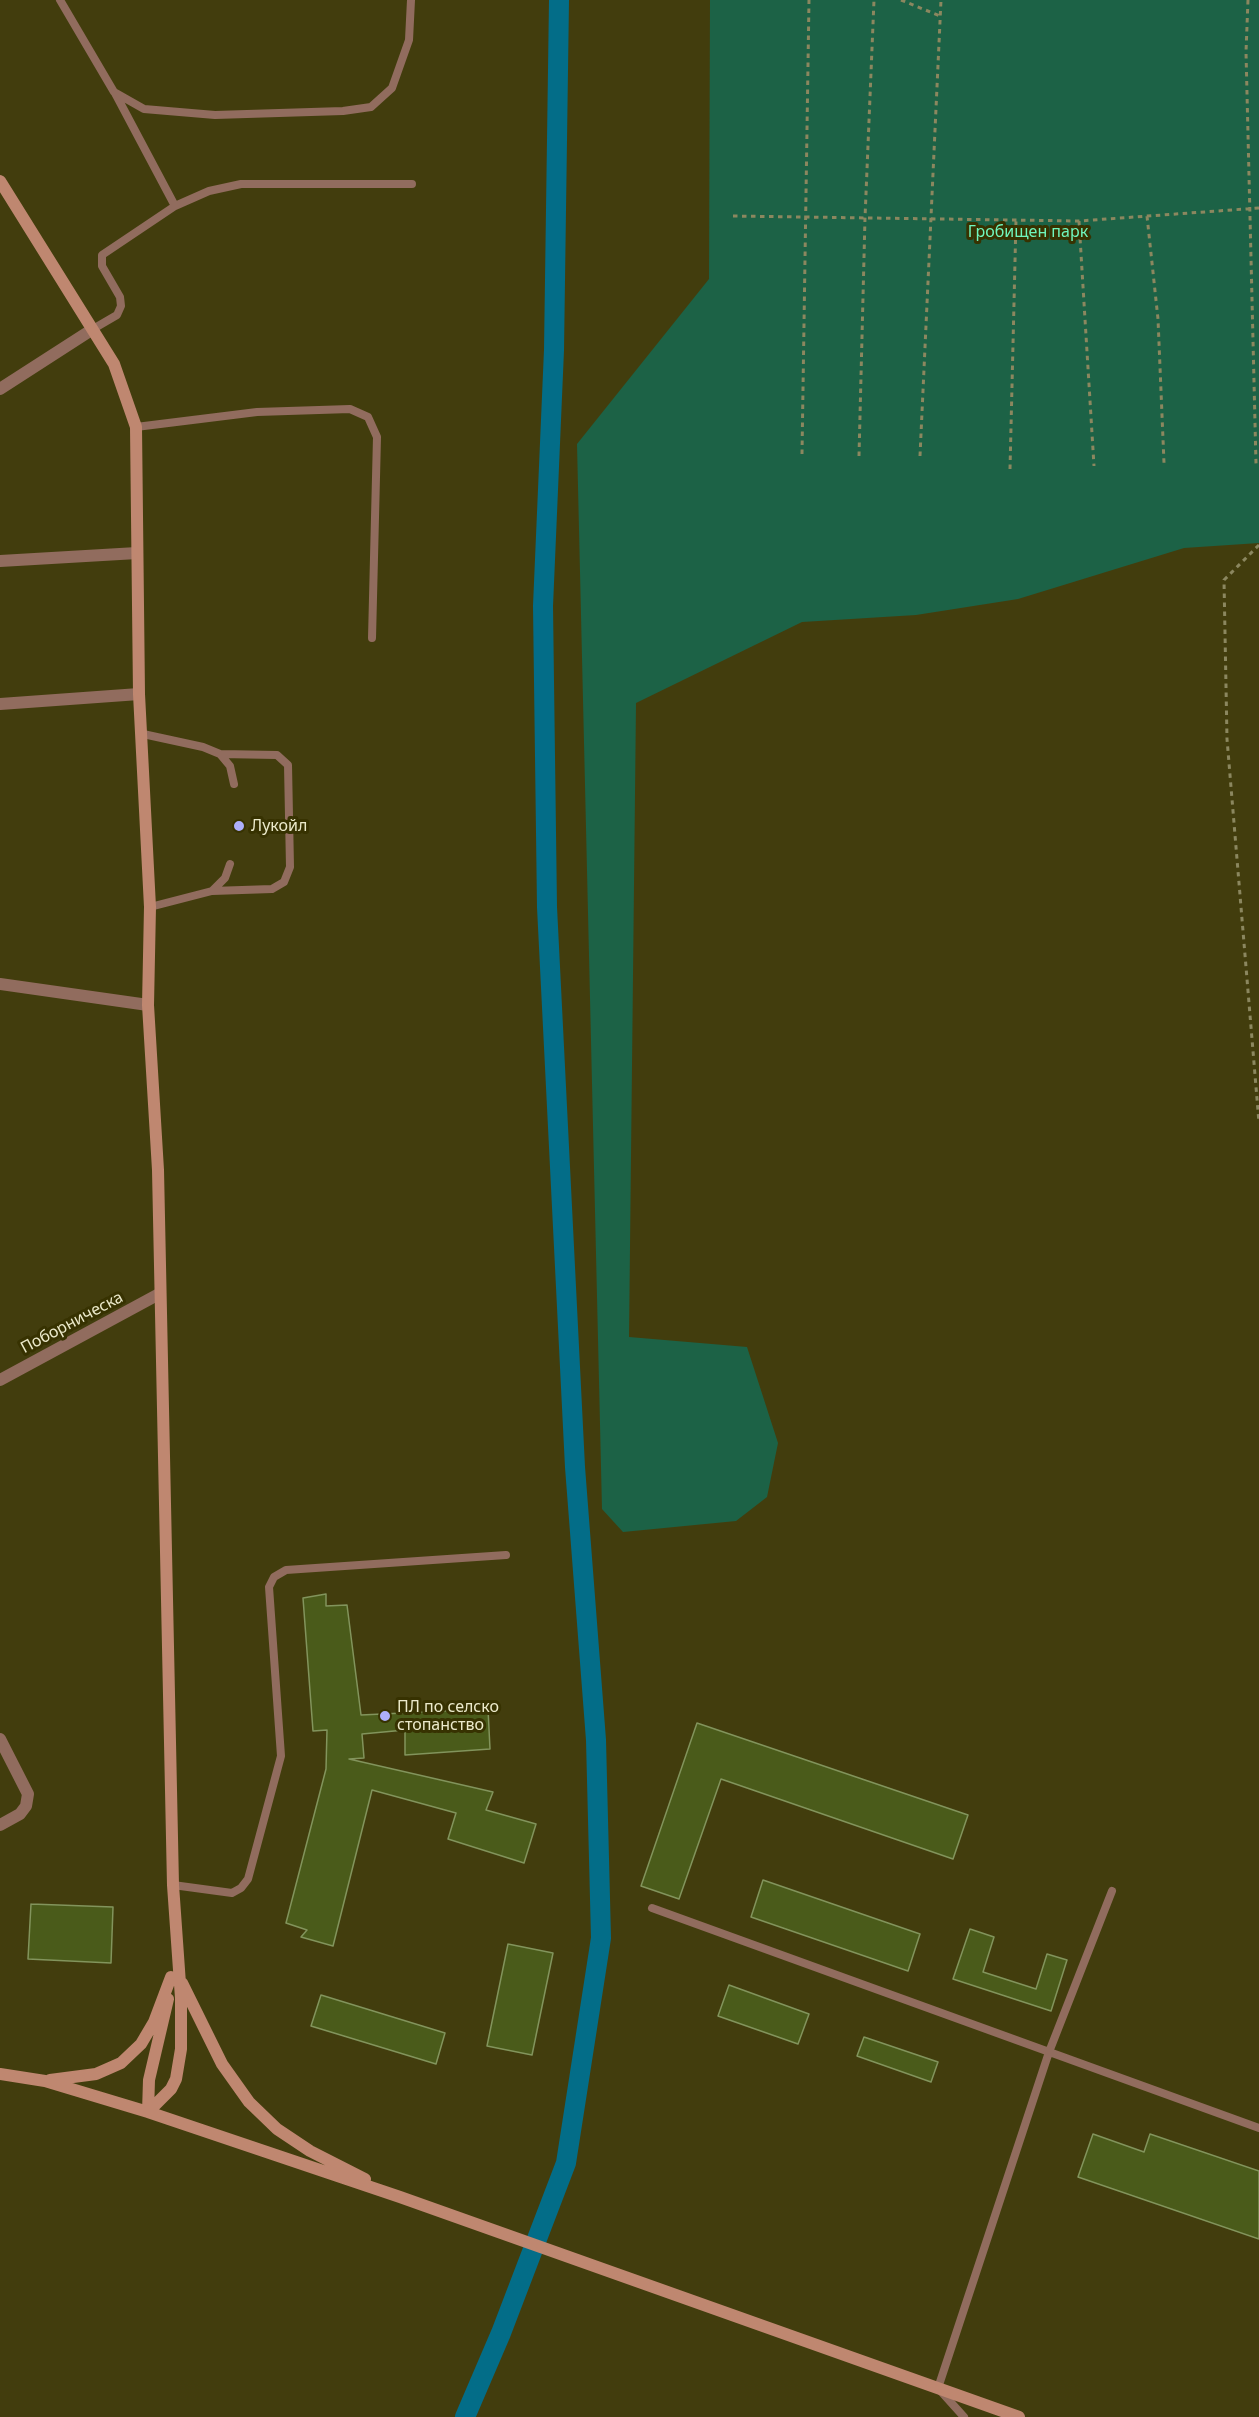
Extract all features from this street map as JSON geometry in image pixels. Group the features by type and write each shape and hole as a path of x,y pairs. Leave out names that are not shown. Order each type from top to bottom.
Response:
{"main road":[{"path":"0,182 114,364 136,427 139,694 150,907 148,1005 158,1170 159,1294 179,2067 171,2090 148,2112"},
{"path":"45,2081 96,2074 121,2063 141,2044 175,1976"},
{"path":"148,2112 149,2080 175,1976"},
{"path":"175,1976 222,2064 249,2102 276,2129 310,2151 400,2197"},
{"path":"0,2074 45,2081 148,2112 400,2197 494,2233 1019,2417"}],"street":[{"path":"0,389 93,329"},
{"path":"0,561 137,554"},
{"path":"0,704 139,694"},
{"path":"0,984 148,1005"},
{"name":"Поборническа","path":"0,1380 159,1294"},
{"path":"0,1739 28,1794 26,1806 20,1814 0,1825"}],"lane":[{"path":"60,0 114,92 175,206"},
{"path":"114,92 144,109 214,115 343,111 371,107 392,88 396,78 409,40 411,0"},
{"path":"93,329 117,315 121,306 120,297 102,266 102,255 175,206 209,191 241,184 412,184"},
{"path":"136,427 257,412 350,409 368,417 377,437 372,638"},
{"path":"142,734 203,747 220,754 277,755 288,765 290,867 284,882 273,888 212,891 150,907"},
{"path":"220,754 230,766 234,784"},
{"path":"212,891 225,878 230,864"},
{"path":"173,1885 232,1893 241,1888 248,1879 281,1756 269,1587 274,1577 286,1570 506,1555"},
{"path":"964,2417 938,2388 1050,2052 1112,1891"},
{"path":"652,1908 1259,2128"}],"path":[{"path":"802,454 809,0"},
{"path":"859,456 865,218 874,0"},
{"path":"901,0 940,16"},
{"path":"920,456 941,0"},
{"path":"1248,0 1246,52 1256,464"},
{"path":"733,216 1079,221 1259,208"},
{"path":"1147,216 1158,319 1164,463"},
{"path":"1010,469 1016,220"},
{"path":"1079,221 1094,466"},
{"path":"1259,545 1224,580 1227,739 1259,1123"}],"green space":[{"name":"Гробищен парк","path":"710,0 1259,0 1259,543 1184,548 1018,599 916,615 802,622 636,703 629,1337 747,1347 778,1443 767,1497 736,1521 623,1532 602,1509 577,444 709,279"}],"building":[{"path":"326,1594 326,1606 347,1605 361,1715 488,1709 490,1749 405,1755 405,1730 362,1734 364,1758 349,1759 493,1792 486,1810 536,1824 524,1863 448,1839 456,1813 372,1790 333,1946 301,1937 307,1930 286,1923 326,1769 327,1730 313,1731 303,1598"},
{"path":"697,1723 968,1815 953,1859 721,1779 679,1899 641,1886"},
{"path":"763,1880 920,1934 908,1971 751,1917"},
{"path":"31,1904 113,1907 111,1963 28,1959"},
{"path":"970,1929 994,1937 983,1972 1036,1989 1047,1954 1067,1960 1051,2011 953,1979"},
{"path":"508,1944 553,1953 532,2055 487,2046"},
{"path":"729,1985 809,2014 798,2044 718,2016"},
{"path":"321,1995 445,2033 436,2064 311,2026"},
{"path":"864,2037 938,2062 931,2082 857,2056"},
{"path":"1093,2134 1144,2152 1150,2134 1259,2171 1259,2239 1078,2177"}],"waterway":[{"path":"465,2417 501,2333 566,2163 601,1938 596,1740 575,1467 547,907 543,606 554,350 559,0"}],"place":[{"name":"Лукойл","path":"239,826"},
{"name":"ПЛ по селско стопанство","path":"385,1716"}]}
